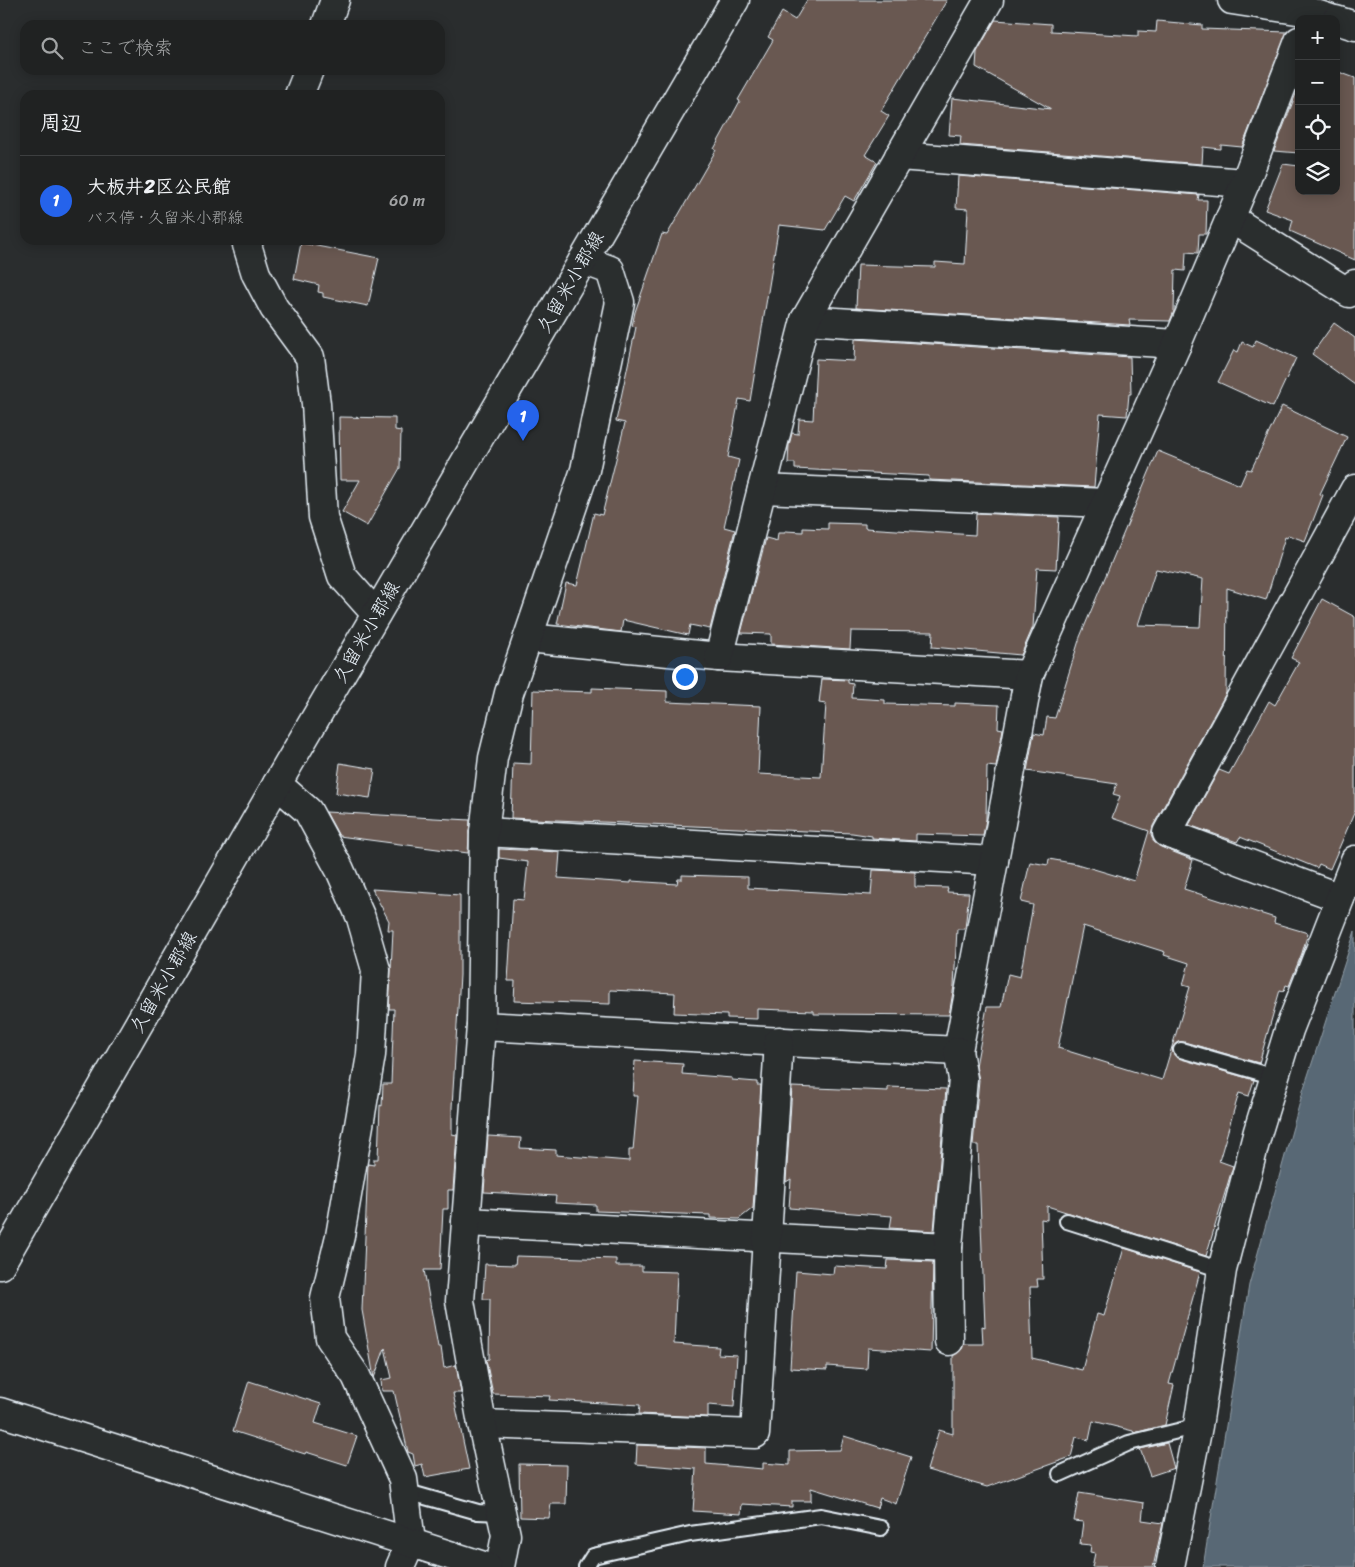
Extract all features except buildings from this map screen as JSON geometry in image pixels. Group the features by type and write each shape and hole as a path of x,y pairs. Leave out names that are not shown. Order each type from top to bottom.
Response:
{"street":[{"path":"328,20 335,0"},
{"name":"久留米小郡線","path":"0,1265 277,784 735,0"},
{"path":"719,657 805,320 989,0"},
{"path":"1232,0 1316,12"},
{"path":"1340,21 1355,26"},
{"path":"949,1341 948,1247 963,1079 958,1051 1029,675 1178,344 1245,183 1295,52"},
{"path":"301,90 307,75"},
{"path":"899,156 1245,183"},
{"path":"1230,218 1349,293 1355,284"},
{"path":"247,245 256,274 274,308 310,358 316,404 323,517 342,576 376,614"},
{"path":"500,1567 506,1535 482,1424 460,1301 482,1026 484,832 493,758 509,693 585,470 620,302 610,270 583,260"},
{"path":"805,320 1178,344"},
{"path":"762,489 1106,503"},
{"path":"1340,898 1167,833 1355,489"},
{"path":"528,638 719,657 1029,675"},
{"path":"277,784 308,812 340,870 361,918 376,970 371,1055 340,1236 324,1298 330,1338 356,1376 403,1479 410,1542 400,1567"},
{"path":"484,832 994,861"},
{"path":"1170,1567 1198,1426 1222,1270 1289,1030 1355,860"},
{"path":"482,1026 958,1051"},
{"path":"482,1424 755,1434 780,1041"},
{"path":"466,1222 767,1236 948,1247"},
{"path":"0,1412 487,1567"}],"lane":[{"path":"1181,1050 1275,1077"},
{"path":"1067,1221 1222,1270"},
{"path":"1060,1474 1129,1443 1198,1426"},
{"path":"404,1492 478,1512 501,1513"},
{"path":"586,1567 593,1556 690,1534 821,1516 881,1528"}],"water":[{"path":"1355,931 1355,1567 1203,1567 1249,1285 1303,1091"}],"place":[{"name":"大板井2区公民館","path":"523,441"}]}
